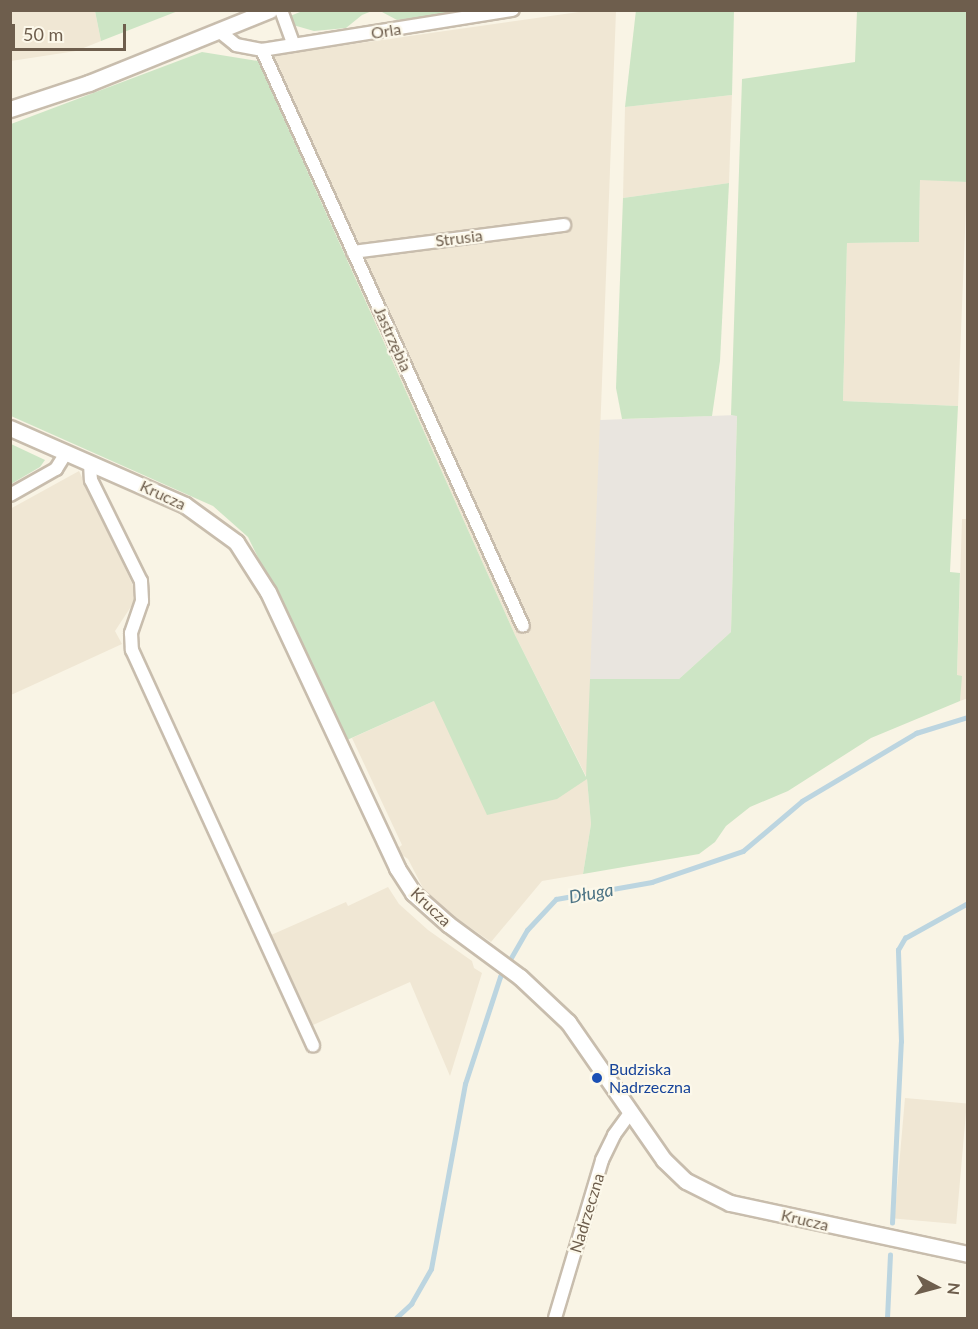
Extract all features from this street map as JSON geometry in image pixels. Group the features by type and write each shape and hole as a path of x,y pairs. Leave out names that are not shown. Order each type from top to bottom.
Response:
{"street":[{"path":"10,109 89,82 270,10"},
{"path":"281,10 294,45"},
{"name":"Orla","path":"219,31 237,45 262,50 513,10"},
{"name":"Jastrzębia","path":"262,50 523,627"},
{"name":"Strusia","path":"353,252 564,225"},
{"name":"Krucza","path":"10,428 185,505 236,542 268,592 408,885 432,912 520,977 568,1022 668,1165 686,1181 714,1197 810,1221 968,1254"},
{"path":"10,495 56,469 66,453"},
{"path":"90,463 91,480 141,581 142,601 131,633 132,650 313,1046"},
{"name":"Nadrzeczna","path":"555,1318 602,1161 614,1135 630,1113"}],"shaded area":[{"path":"11,11 95,11 101,41 76,51 11,61"},
{"path":"586,11 616,11 587,779 591,824 583,874 542,881 491,942 439,906 424,890 408,859 398,848 402,845 352,738 434,701 587,778 515,635 258,61 276,55"},
{"path":"732,95 729,183 623,198 625,107"},
{"path":"920,179 967,182 958,406 843,401 847,243 919,242"},
{"path":"737,415 731,632 679,679 590,679 600,420"},
{"path":"79,471 138,596 115,631 122,644 11,695 10,509"},
{"path":"967,486 968,698 960,701 961,676 957,676 962,519 966,519"},
{"path":"388,887 399,904 428,930 472,961 474,968 482,973 450,1076 410,982 313,1025 271,935 346,902 348,906"},
{"path":"905,1098 967,1103 956,1224 894,1219"}],"green space":[{"path":"95,10 178,11 101,41"},
{"path":"305,10 466,11 397,20 382,12 372,11 362,15 346,28 314,31 293,25 290,16"},
{"path":"636,10 734,11 732,95 625,107"},
{"path":"857,11 967,11 967,182 920,180 919,242 847,243 843,401 958,406 950,572 960,573 957,675 962,676 960,701 871,738 788,791 750,807 726,826 715,842 699,854 583,874 591,824 587,779 557,799 487,815 434,701 347,740 248,537 213,506 11,416 11,124 202,52 258,61 515,635 586,777 590,679 679,679 731,632 737,416 731,415 742,79 855,62"},
{"path":"729,183 720,361 712,416 622,419 616,388 623,198"},
{"path":"11,444 45,460 40,467 11,484"}],"waterway":[{"name":"Długa","path":"396,1318 411,1304 431,1269 465,1084 500,977 527,930 556,899 652,882 743,851 802,801 916,733 968,717"},
{"path":"892,1223 901,1042 898,950 905,938 968,903"},
{"path":"887,1318 890,1255"}],"place":[{"name":"Budziska Nadrzeczna","path":"597,1078"}]}
